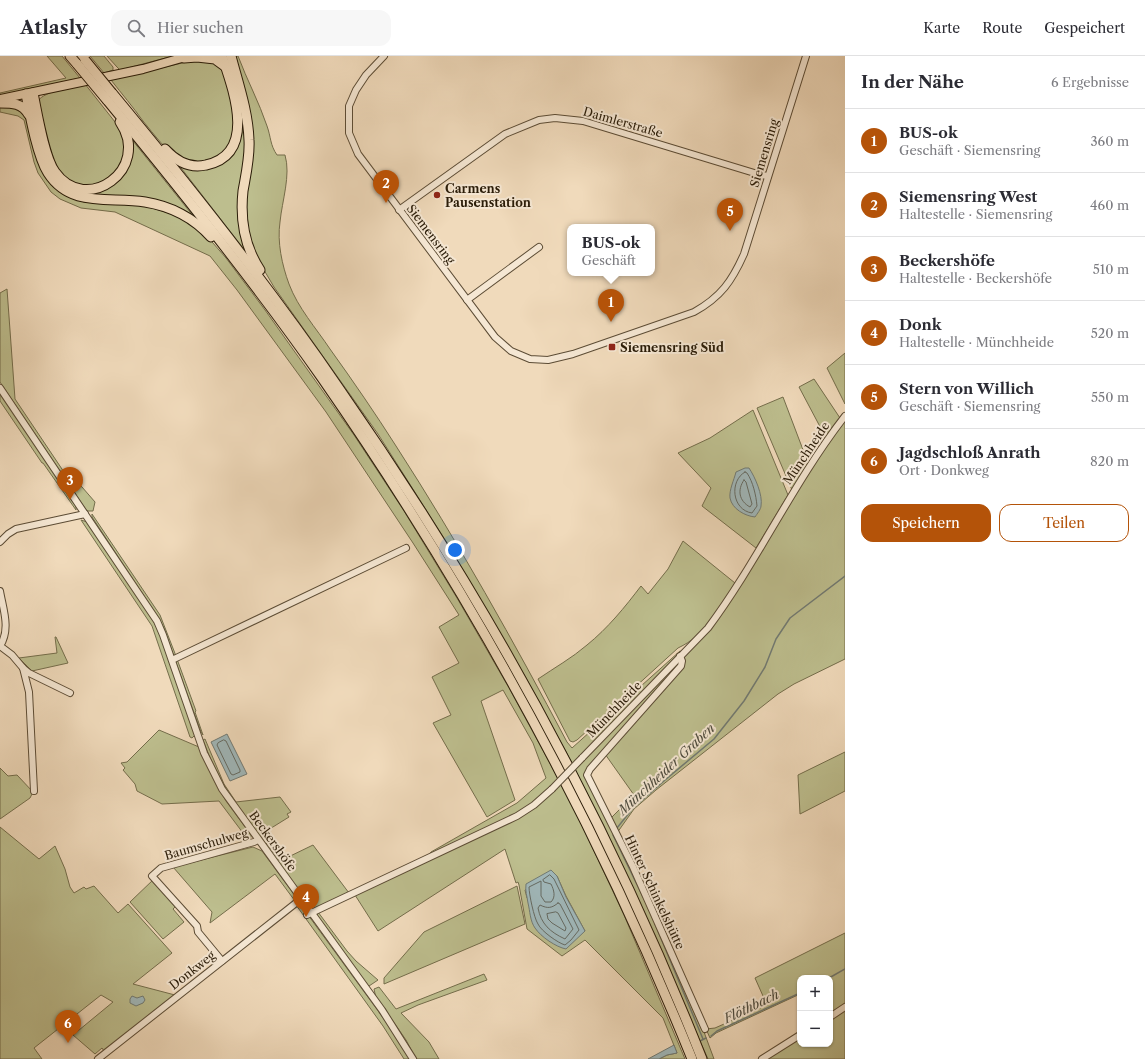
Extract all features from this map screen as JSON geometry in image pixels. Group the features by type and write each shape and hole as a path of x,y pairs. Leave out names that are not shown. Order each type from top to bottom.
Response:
{"highway":[{"path":"70,56 81,60 251,281 317,372 389,478 482,630 534,722 596,844 686,1032"},
{"path":"110,97 140,121 165,150 178,161 196,166 214,162 224,156 233,146 237,137 238,128 237,109 222,56"},
{"path":"231,56 246,114 249,134 248,158 242,200 244,228 250,252 271,287 275,298"},
{"path":"186,57 215,59 226,67"},
{"path":"30,93 51,166 60,178 71,186 81,189 100,187 110,183 124,168 128,158 128,144 125,132 110,97"},
{"path":"30,93 31,118 44,165 53,179 63,188 86,198 144,202 165,207 181,214 206,231 236,269 251,281"},
{"path":"0,103 13,103 20,105 26,110 31,118"},
{"path":"128,111 275,298 338,386 442,545 497,638 545,724 602,836 648,934 693,1054 702,1059"}],"main road":[{"path":"0,99 144,69 186,57"}],"street":[{"name":"Siemensring","path":"384,56 366,75 356,90 349,106 350,133 358,154 495,337 511,351 530,359 542,360 573,354 694,312 712,301 723,290 734,276 744,254 806,56"},
{"name":"Daimlerstraße","path":"399,210 505,134 540,120 555,118 583,121 768,176"},
{"path":"467,300 539,247"},
{"name":"Beckershöfe","path":"0,388 152,613 161,629 210,765 226,795 301,899 310,914 386,1016 413,1059"},
{"name":"Münchheide","path":"310,914 517,816 534,805 552,789 708,628 724,607 791,495 833,431 845,416"},
{"path":"0,542 16,529 85,514"},
{"path":"172,660 406,548"},
{"path":"0,590 6,624 4,637 0,646 12,655 23,668 41,680 70,692"},
{"name":"Hinter Schinkelshütte","path":"680,656 682,661 681,666 590,769 587,775 633,867 705,1029"},
{"path":"23,668 29,692 34,791"},
{"name":"Baumschulweg","path":"222,961 198,932 197,926 152,876 161,868 258,840"},
{"name":"Donkweg","path":"98,1059 301,899"},
{"path":"833,1015 845,1007"},
{"path":"762,1059 797,1037"}],"green space":[{"path":"47,56 62,56 80,78 0,96 0,93 66,78"},
{"path":"90,56 104,56 113,67 113,70 104,73"},
{"path":"107,56 173,56 120,70"},
{"path":"235,56 238,56 260,108 275,151 277,155 285,155 287,163 287,179 279,237 286,277 293,293 308,318 380,421 419,482 506,630 567,742 572,748 680,651 682,652 679,661 681,664 585,773 627,857 704,1032 714,1059 708,1059 643,912 576,777 572,763 526,678 449,546 378,434 274,287 251,248 245,215 252,132"},
{"path":"208,59 221,66 232,104 234,117 233,130 230,142 223,152 212,159 201,162 189,162 176,157 166,148 111,80 182,63"},
{"path":"232,72 247,140 241,197 247,253 178,164 205,167 236,141"},
{"path":"85,84 119,127 123,135 125,155 116,173 99,184 79,187 64,178 52,159 38,101 52,92"},
{"path":"16,106 23,110 68,196 84,202 142,205 179,216 206,235 226,258 265,310 354,435 404,511 509,688 572,804 624,915 685,1059 659,1059 667,1055 677,1053 663,1018 585,940 562,956 527,929 519,885 518,882 516,883 505,849 378,931 355,895 519,818 530,805 516,815 428,856 431,852 517,803 546,778 533,743 503,690 481,701 515,800 487,817 433,723 451,715 432,677 459,663 439,627 459,615 326,412 237,290 210,256 115,212 81,208 60,199 51,192 38,173 24,120 18,116 0,112 0,107","holes":["557,876 585,931 527,898 525,890"]},
{"path":"129,136 198,222 169,206 96,198 66,189 48,164 76,189 117,179"},
{"path":"7,289 15,399 72,484 73,480 82,487 95,502 93,511 87,511 0,382 0,293"},
{"path":"845,353 845,404 827,368"},
{"path":"814,379 840,418 826,438 799,387"},
{"path":"0,392 76,506 76,510 0,401"},
{"path":"783,397 808,463 792,490 757,408"},
{"path":"753,410 788,495 756,548 702,506 711,488 678,453 710,438"},
{"path":"845,419 845,659 794,684 778,694 656,790 634,809 617,833 610,819 634,795 605,754 684,661 684,655 715,623 812,465"},
{"path":"92,514 160,615 176,656 173,654 164,628 154,611 92,517"},
{"path":"81,520 87,522 153,620 160,635 195,735 192,738 190,737 152,626"},
{"path":"683,541 735,583 718,612 697,636 678,648 577,740 573,742 570,741 538,679 575,654 602,632 641,586 648,594 668,569"},
{"path":"55,637 68,663 32,671 19,658 57,653"},
{"path":"177,659 196,711 195,712 203,735 176,663"},
{"path":"159,730 199,747 215,782 226,801 251,835 249,841 219,801 162,804 137,791 135,784 123,770 125,768 121,763 127,762"},
{"path":"205,739 224,784 236,802 280,797 291,812 287,814 289,817 260,835 280,861 313,845 349,893 313,910 311,909 229,794 215,768 203,740"},
{"path":"845,752 845,791 800,814 798,775"},
{"path":"0,768 8,776 17,775 33,792 30,798 0,819"},
{"path":"0,827 39,859 55,846 65,869 70,887 74,893 84,887 86,889 94,886 118,913 128,904 172,953 133,984 175,995 104,1051 102,1048 95,1054 73,1035 113,1002 101,995 34,1048 42,1059 0,1059"},
{"path":"253,847 262,851 296,897 295,901 275,874 210,923 212,912 173,867"},
{"path":"154,879 177,905 173,909 184,922 163,939 130,902"},
{"path":"517,886 525,924 384,984 384,978 424,932"},
{"path":"300,904 400,1041 410,1059 404,1059 383,1026 296,905"},
{"path":"318,912 347,951 378,980 369,986 366,983 317,917"},
{"path":"845,933 845,1005 833,1013 833,975 797,975 797,995 716,1033 710,1038 706,1029 715,1028 767,1005 755,978"},
{"path":"484,974 487,980 418,1005 401,1013 429,1042 439,1059 416,1059 406,1040 376,998 374,989 379,987 396,1009"},
{"path":"845,1009 845,1059 765,1059 797,1039 797,1047 833,1047 833,1016"}],"water":[{"path":"749,468 756,481 761,497 761,507 755,517 747,515 736,509 730,498 731,488 736,472"},
{"path":"227,734 247,774 230,781 211,742"},
{"path":"551,870 557,876 566,897 585,931 566,949 553,944 541,935 533,925 530,916 526,884"},
{"path":"132,996 137,998 143,996 145,1000 143,1003 136,1006 130,1003"},
{"path":"674,1045 677,1053 667,1055 659,1059 648,1059"}],"waterway":[{"name":"Münchheider Graben","path":"617,828 633,808 714,739 744,701 765,667 776,639 790,618 845,576"},
{"name":"Münchheider Graben","path":"613,835 643,897"},
{"name":"Münchheider Graben","path":"655,924 703,1039"},
{"name":"Flöthbach","path":"833,976 845,969"},
{"name":"Flöthbach","path":"711,1036 717,1031 797,994"},
{"name":"Flöthbach","path":"700,1041 706,1038"}],"place":[{"name":"Carmens Pausenstation","path":"437,195"},
{"name":"Siemensring West","path":"386,203"},
{"name":"Stern von Willich","path":"730,231"},
{"name":"BUS-ok","path":"611,322"},
{"name":"Siemensring Süd","path":"612,347"},
{"name":"Beckershöfe","path":"70,500"},
{"name":"Donk","path":"306,917"},
{"name":"Jagdschloß Anrath","path":"68,1043"}]}
